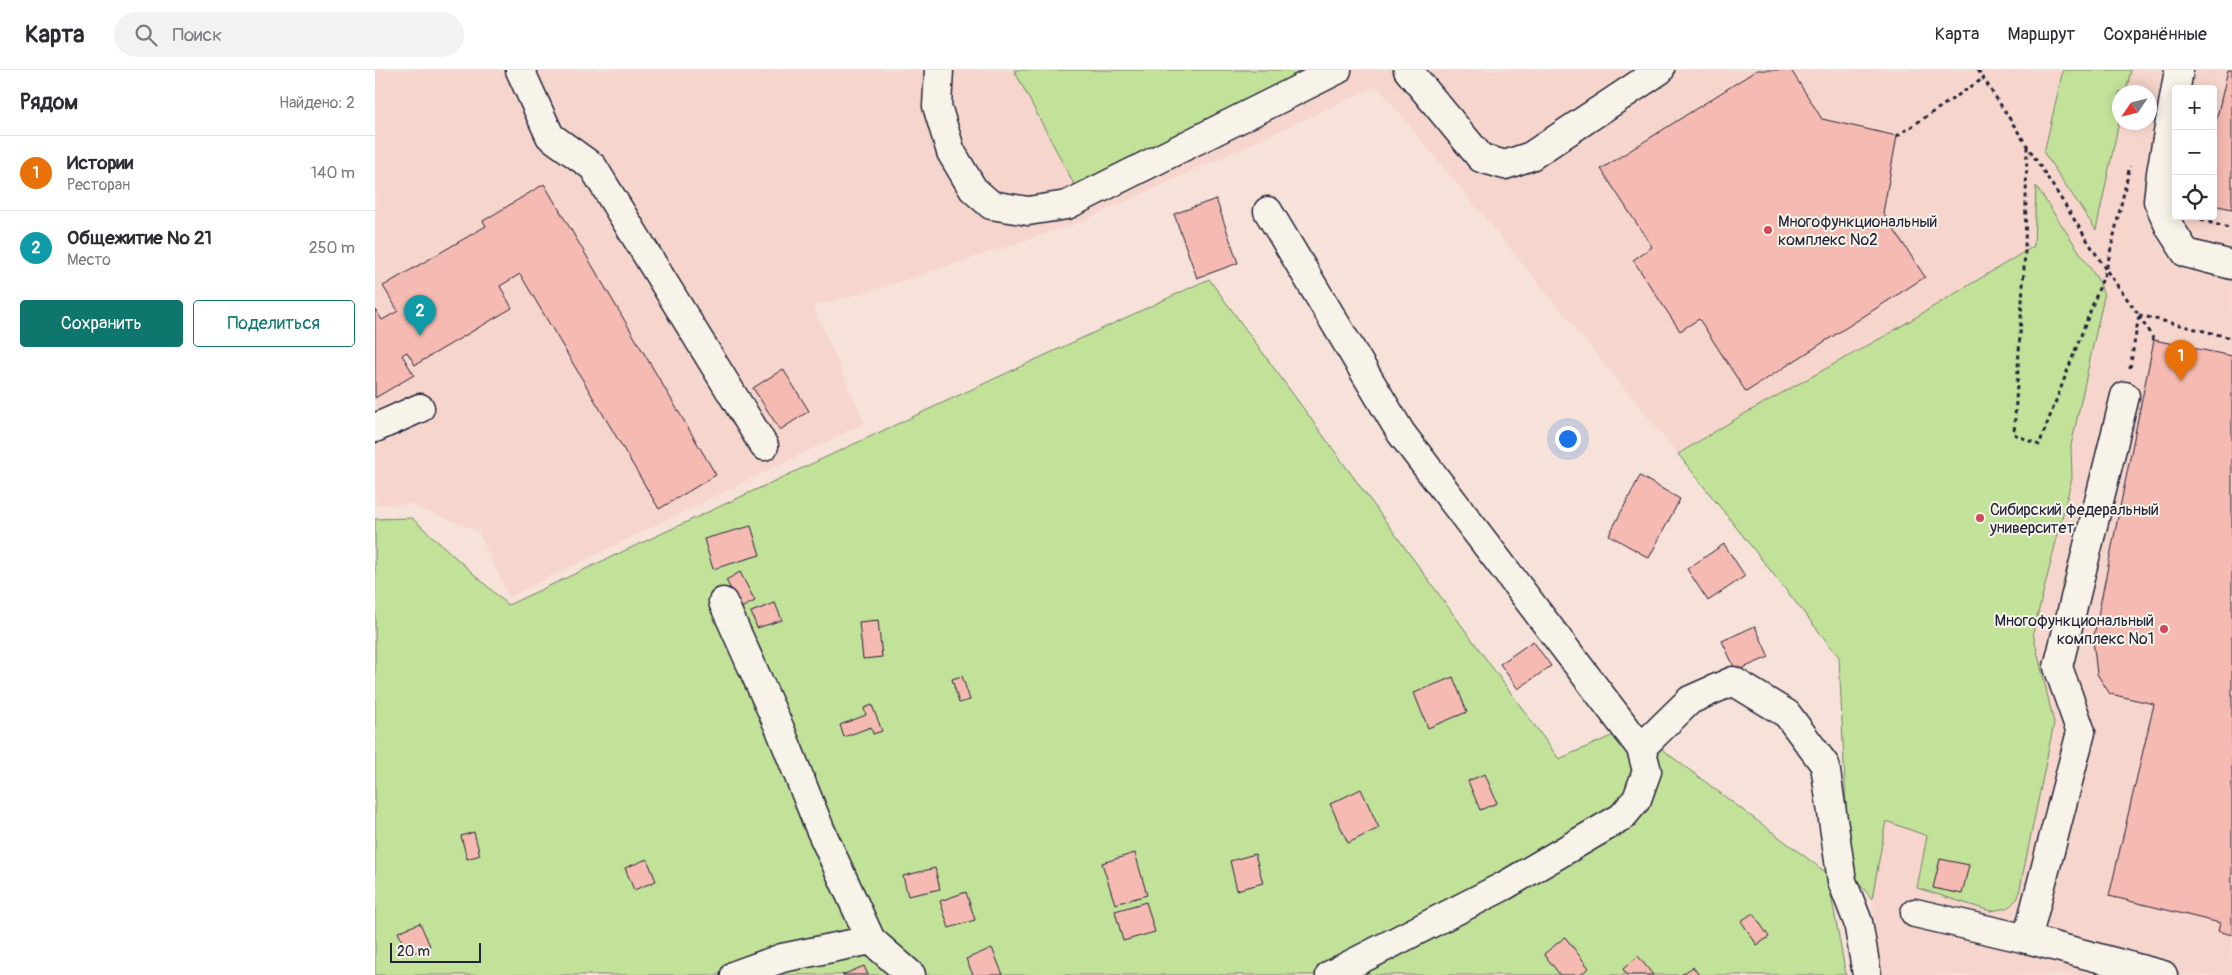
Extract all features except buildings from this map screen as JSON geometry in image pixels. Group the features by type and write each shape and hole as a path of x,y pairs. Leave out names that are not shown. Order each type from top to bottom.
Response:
{"lane":[{"path":"520,70 550,136 593,167 764,446"},
{"path":"939,70 937,106 951,152 973,189 991,204 1028,211 1067,205 1337,70"},
{"path":"1408,70 1481,158 1505,165 1531,156 1660,70"},
{"path":"2179,70 2158,201 2169,228 2186,253 2232,265"},
{"path":"1268,211 1401,433 1641,748 1647,771 1637,799 1622,816 1504,886 1329,975"},
{"path":"2027,940 2081,732 2059,667 2125,396"},
{"path":"375,428 420,408"},
{"path":"723,602 779,729 820,829 871,940 911,975"},
{"path":"1641,748 1690,700 1733,681 1787,714 1825,765 1842,881 1858,922 1867,975"},
{"path":"1915,913 2163,975"},
{"path":"735,975 782,958 871,940"}],"path":[{"path":"1978,70 2106,270 2154,340"},
{"path":"1897,136 1983,78"},
{"path":"2027,146 2025,252 2014,434 2039,445 2106,270 2131,160"},
{"path":"2200,220 2232,229"},
{"path":"2139,316 2232,338"},
{"path":"2125,396 2139,316"}],"shaded area":[{"name":"Сибирский федеральный университет","path":"375,70 2232,70 2232,975 1881,975 1872,900 1849,871 1839,657 1678,454 1377,86 1081,222 890,285 813,306 865,423 509,597 478,531 409,504 375,505"}],"green space":[{"path":"1014,70 1297,70 1300,75 1078,192"},
{"path":"2063,70 2131,70 2128,85 2112,85 2112,130 2117,130 2096,230 2044,153"},
{"path":"2036,186 2100,283 2104,296 2071,446 2072,478 2033,633 2054,723 2018,898 2008,908 1990,911 1917,888 1927,836 1886,821 1872,899 1849,871 1839,657 1678,454 1744,414 1883,337 2034,246"},
{"path":"1209,279 1559,759 1632,727 1827,873 1846,975 375,975 375,519 412,518 508,605"}],"place":[{"name":"Многофункциональный комплекс №2","path":"1768,230"},
{"name":"Общежитие № 21","path":"420,336"},
{"name":"Истории","path":"2181,381"},
{"name":"Сибирский федеральный университет","path":"1980,518"},
{"name":"Многофункциональный комплекс №1","path":"2164,629"}]}
